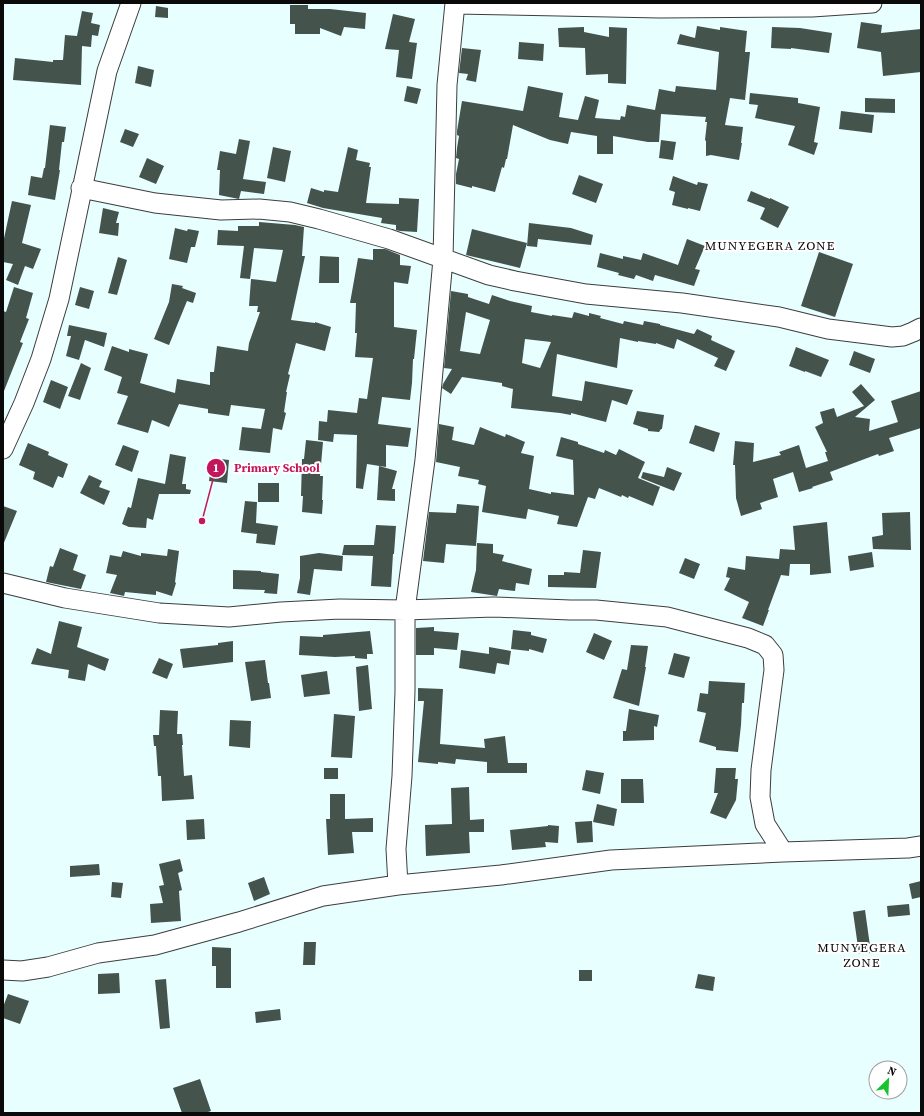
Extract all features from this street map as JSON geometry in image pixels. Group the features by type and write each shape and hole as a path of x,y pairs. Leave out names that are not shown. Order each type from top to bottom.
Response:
{"street":[{"path":"3,448 24,403 41,359 59,299 81,188 107,71 131,3"},
{"path":"398,886 396,849 403,760 405,691 404,610 425,460 443,258 447,85 455,3 660,8 812,7 872,3"},
{"path":"81,188 155,203 221,210 259,209 290,212 389,239 489,275 586,294 690,304 779,317 828,329 892,338 903,336 921,328"},
{"path":"3,583 65,598 159,613 229,617 280,612 340,609 404,610 494,607 603,610 667,617 748,638 765,645 773,655 774,670 761,770 760,797 764,824 783,852"},
{"path":"3,970 22,971 48,967 98,953 155,945 239,922 323,896 612,860 908,848 921,846"}],"building":[{"path":"290,5 308,5 308,9 330,9 366,13 365,29 344,27 341,36 320,28 320,34 295,34 295,24 290,24"},
{"path":"156,6 168,8 168,18 155,17"},
{"path":"82,11 93,13 91,23 100,25 98,36 92,35 91,47 82,46 81,85 13,80 15,58 53,62 53,60 63,60 65,35 77,36"},
{"path":"393,14 415,19 409,42 417,43 412,79 396,77 399,50 385,49"},
{"path":"861,22 882,25 881,33 921,29 921,72 883,76 881,52 857,48"},
{"path":"697,26 720,30 720,27 747,31 745,52 750,52 745,100 730,98 725,125 743,127 739,160 711,155 706,156 706,117 661,114 659,142 648,142 613,136 613,154 597,154 597,136 571,132 568,144 550,140 513,125 507,159 504,168 502,167 495,192 472,186 472,188 456,184 459,159 456,158 459,136 457,135 457,131 462,101 523,111 528,86 563,93 559,117 578,120 585,96 599,100 595,118 620,120 621,116 625,117 627,105 655,110 659,89 675,92 676,86 716,90 719,52 677,44 680,34 695,38"},
{"path":"584,27 584,32 609,37 609,27 627,28 626,84 608,83 608,74 586,75 585,48 559,47 558,28"},
{"path":"772,27 800,28 832,33 829,53 791,48 771,48"},
{"path":"519,42 544,44 543,61 518,59"},
{"path":"462,48 481,50 476,82 466,80 468,74 459,73"},
{"path":"138,66 154,70 151,87 135,83"},
{"path":"407,86 421,89 417,104 404,101"},
{"path":"750,93 798,98 798,103 820,107 814,142 818,143 814,155 788,145 795,126 755,118 758,105 749,104"},
{"path":"865,98 895,99 895,113 865,112"},
{"path":"841,111 874,115 872,133 839,129"},
{"path":"50,125 66,127 64,142 62,142 60,170 55,200 28,195 31,176 42,178 45,168"},
{"path":"125,129 139,134 133,147 120,142"},
{"path":"239,139 250,141 243,179 266,182 264,194 241,191 239,199 219,195 220,170 217,170 220,151 236,154"},
{"path":"661,140 676,142 673,160 659,158"},
{"path":"273,147 291,151 285,182 267,178"},
{"path":"348,147 358,150 356,160 370,163 369,167 371,167 366,203 399,204 399,198 419,199 417,232 396,230 396,225 381,223 382,218 323,208 307,203 311,188 324,192 324,190 338,192"},
{"path":"147,158 164,166 156,184 139,177"},
{"path":"579,175 603,184 596,203 572,194"},
{"path":"673,176 697,185 698,182 708,184 700,211 672,205 675,192 669,190"},
{"path":"751,191 789,207 778,228 760,219 765,208 747,201"},
{"path":"12,201 31,205 22,243 41,249 33,269 25,266 18,285 6,280 13,264 3,262 3,243"},
{"path":"103,208 119,212 116,223 119,223 118,236 99,233"},
{"path":"259,222 304,227 302,256 305,256 291,320 315,322 331,327 325,351 296,343 288,374 290,375 286,392 284,412 286,413 282,430 273,428 270,453 239,450 242,427 261,429 265,409 231,405 229,416 208,413 208,409 179,404 169,427 152,420 148,433 117,424 128,396 117,393 122,377 104,370 112,346 129,352 129,349 148,354 140,383 175,393 177,379 210,385 210,372 214,372 217,346 248,351 249,343 260,312 257,312 258,306 249,306 251,279 276,282 283,250 254,248 250,279 240,278 244,246 217,245 218,230 238,231 238,226 259,226"},
{"path":"529,223 571,228 593,235 591,245 538,239 537,247 527,246"},
{"path":"175,228 187,231 188,229 199,231 195,247 191,247 187,263 169,259"},
{"path":"472,229 527,243 520,268 466,255"},
{"path":"687,239 705,246 695,269 700,270 694,286 655,275 653,281 636,275 634,279 597,267 600,253 623,259 623,256 641,260 643,253 678,265"},
{"path":"373,249 385,249 400,255 400,265 411,266 408,284 394,282 394,327 417,330 410,400 382,397 378,424 411,428 408,447 386,445 386,467 367,464 363,489 356,488 357,435 334,434 333,442 318,440 319,421 327,422 328,410 357,413 359,398 367,399 373,358 355,357 357,333 355,333 356,303 350,303 358,258 373,260"},
{"path":"819,252 853,264 835,317 801,306"},
{"path":"320,256 339,257 339,283 319,283"},
{"path":"118,257 127,260 117,295 108,293"},
{"path":"172,284 183,286 182,288 196,293 193,303 187,301 169,345 154,339 169,302"},
{"path":"14,287 33,293 26,318 29,319 20,342 23,343 4,391 3,311 6,312"},
{"path":"80,287 94,291 89,309 75,305"},
{"path":"451,291 468,294 468,297 489,304 492,295 532,306 531,312 552,316 572,318 574,312 589,316 589,313 601,316 600,318 623,324 624,321 643,325 644,321 694,334 697,329 712,336 711,340 735,351 726,371 714,366 718,358 677,339 674,349 656,343 638,342 620,338 617,368 557,354 552,396 582,401 585,381 633,390 627,405 612,400 606,422 571,413 571,415 511,408 513,389 502,386 502,383 462,377 451,394 442,388 452,369 444,368","holes":["466,312 490,320 480,354 460,351","525,339 551,342 540,368 522,363"]},
{"path":"69,325 107,333 104,347 85,340 79,360 66,356 71,336 67,336"},
{"path":"796,347 829,360 821,377 789,366"},
{"path":"854,351 875,359 870,373 849,365"},
{"path":"81,363 91,368 80,400 68,396"},
{"path":"51,380 68,387 60,409 43,402"},
{"path":"861,384 875,400 855,417 870,419 869,431 898,422 891,401 921,391 921,428 889,438 894,451 879,456 878,454 830,472 833,480 812,487 813,488 799,492 793,472 773,479 778,497 760,503 762,509 741,516 736,498 735,465 733,465 735,441 754,443 753,462 781,455 779,452 799,445 806,468 828,461 825,452 827,452 815,427 823,423 820,412 834,408 837,417 864,406 852,392"},
{"path":"637,411 664,415 662,429 659,432 648,431 648,429 633,424"},
{"path":"439,424 454,427 452,440 474,445 480,427 505,437 506,434 525,442 521,453 534,456 529,489 551,494 551,492 574,495 573,460 556,456 561,437 578,442 578,444 604,453 605,450 616,455 619,449 645,462 638,478 660,487 653,506 629,496 628,498 622,495 621,497 599,488 595,499 588,497 577,527 557,524 559,516 528,509 526,519 482,512 486,486 478,484 479,480 458,476 460,467 436,462"},
{"path":"695,425 720,433 714,452 689,443"},
{"path":"306,440 323,442 320,476 323,476 322,514 302,512 302,459 304,459"},
{"path":"28,443 49,452 48,455 68,464 63,478 58,476 53,488 33,479 35,472 19,465"},
{"path":"123,445 139,451 132,472 115,465"},
{"path":"170,454 186,457 182,484 186,484 186,489 191,490 190,494 159,494 153,520 147,518 146,528 129,527 122,524 128,507 131,508 138,478 165,484"},
{"path":"212,458 229,460 227,483 209,481"},
{"path":"379,466 397,471 392,489 395,489 395,501 377,500"},
{"path":"667,467 682,473 674,491 641,478 643,472 664,477"},
{"path":"89,475 102,481 99,487 110,491 104,505 80,493"},
{"path":"258,483 279,483 279,502 258,502"},
{"path":"245,501 257,502 256,523 278,526 275,545 256,543 257,534 241,532"},
{"path":"457,504 479,506 476,546 446,544 444,563 423,561 429,512 456,513"},
{"path":"3,506 17,511 3,545"},
{"path":"910,512 911,550 873,549 872,537 883,535 882,513"},
{"path":"827,522 831,573 810,575 810,564 790,564 789,576 781,575 763,626 742,618 749,602 724,590 730,578 726,577 728,567 745,570 746,556 779,559 780,549 795,550 793,526"},
{"path":"376,525 396,526 391,587 371,586 373,556 342,555 344,545 374,545"},
{"path":"477,543 493,544 493,553 504,555 502,561 532,569 529,585 516,583 515,591 499,589 497,596 471,592 476,570"},
{"path":"60,548 78,555 73,570 86,575 81,589 46,582 50,566 53,567"},
{"path":"168,549 179,551 176,583 172,596 156,591 156,595 125,592 124,596 110,593 117,575 106,573 110,555 121,557 123,551 141,556 141,553 167,556"},
{"path":"583,550 601,552 596,588 548,587 548,575 564,575 564,572 580,573"},
{"path":"872,552 874,567 850,571 848,556"},
{"path":"319,553 343,556 342,571 314,569 310,595 297,593 300,578 300,556"},
{"path":"685,558 700,564 694,579 679,573"},
{"path":"233,570 261,571 279,574 277,594 264,593 265,590 233,589"},
{"path":"59,621 82,627 77,647 109,659 105,671 88,664 85,681 68,678 69,670 31,664 37,648 51,654"},
{"path":"434,627 434,631 459,633 457,650 434,648 434,655 416,655 416,628"},
{"path":"513,630 531,632 531,635 547,639 543,653 529,649 529,651 511,649"},
{"path":"370,631 373,654 367,654 367,659 355,658 355,656 335,657 299,655 300,636 323,637 323,635"},
{"path":"594,633 612,641 604,660 586,652"},
{"path":"233,641 233,662 183,668 180,649 218,645 218,643"},
{"path":"631,645 648,646 639,706 613,698 622,669 627,670"},
{"path":"489,647 511,651 509,665 497,663 495,674 459,668 461,650 489,654"},
{"path":"674,653 690,657 684,678 668,674"},
{"path":"159,658 173,664 167,679 152,673"},
{"path":"265,660 271,698 251,701 245,662"},
{"path":"368,665 372,709 359,711 356,667"},
{"path":"327,671 330,694 304,697 301,675"},
{"path":"709,681 745,683 738,752 716,750 716,747 699,742 706,713 697,711 700,693 708,694"},
{"path":"418,688 443,689 440,744 485,748 484,739 505,736 508,763 527,763 527,773 487,773 487,762 456,759 455,764 418,762 424,701 418,701"},
{"path":"629,709 659,715 657,727 654,726 654,740 623,741 623,731 626,731"},
{"path":"160,710 178,711 177,734 182,734 184,776 192,775 194,799 162,801 161,776 158,776 156,746 154,746 153,735 159,735"},
{"path":"334,714 355,716 352,758 331,757"},
{"path":"230,720 251,721 250,748 229,746"},
{"path":"324,768 338,768 338,779 324,779"},
{"path":"716,768 736,768 735,779 738,779 736,800 726,819 710,813 718,793 714,793"},
{"path":"586,770 604,773 600,794 582,790"},
{"path":"621,779 643,779 644,803 621,803"},
{"path":"469,787 470,820 484,819 484,832 469,832 470,853 426,856 425,825 452,824 451,788"},
{"path":"330,794 345,794 345,819 373,818 373,832 352,832 354,853 328,855 326,819 330,819"},
{"path":"597,804 617,809 614,826 593,822"},
{"path":"204,819 205,839 187,840 186,820"},
{"path":"592,821 593,842 577,843 575,822"},
{"path":"548,825 559,826 558,843 545,842 546,847 512,850 510,830"},
{"path":"180,859 183,871 178,873 182,890 179,891 181,921 151,923 150,904 163,903 159,886 164,885 159,864"},
{"path":"99,864 100,875 70,877 70,866"},
{"path":"264,877 270,894 254,901 248,883"},
{"path":"921,881 921,897 912,899 909,884"},
{"path":"112,882 123,883 121,898 111,897"},
{"path":"909,904 910,915 888,917 887,906"},
{"path":"865,910 871,953 859,954 853,912"},
{"path":"304,942 316,942 315,965 303,965"},
{"path":"212,947 231,948 231,988 216,988 216,966 212,966"},
{"path":"579,970 592,970 592,981 579,981"},
{"path":"119,973 120,993 98,994 98,974"},
{"path":"698,974 715,977 713,991 695,988"},
{"path":"166,979 170,1028 160,1029 155,980"},
{"path":"8,994 29,1001 20,1024 3,1018 3,1007"},
{"path":"280,1009 281,1020 256,1023 255,1012"},
{"path":"200,1079 211,1111 205,1113 182,1113 173,1088"}],"place":[{"name":"Primary School","path":"202,521"}],"district":[{"name":"MUNYEGERA ZONE","path":"770,245"},
{"name":"MUNYEGERA ZONE","path":"862,954"}]}
